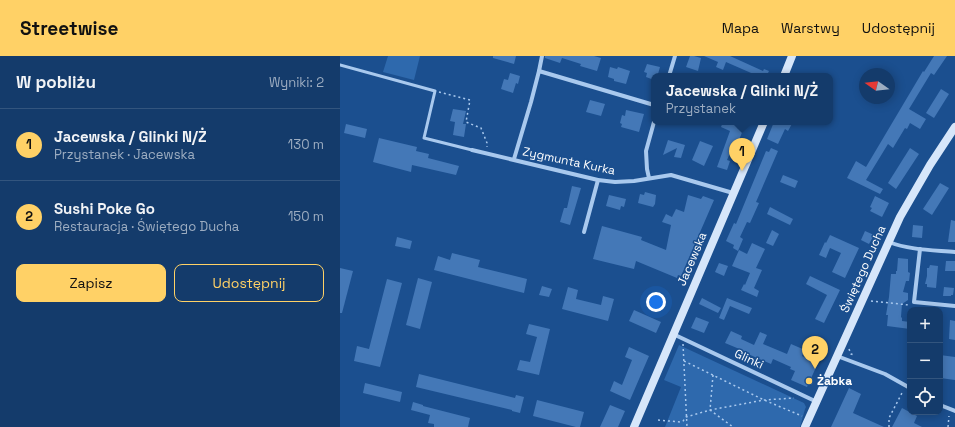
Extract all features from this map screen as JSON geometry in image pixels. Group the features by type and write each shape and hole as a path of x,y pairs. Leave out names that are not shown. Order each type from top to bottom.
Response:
{"street":[{"path":"514,160 531,102 542,56"},
{"path":"670,73 675,56"},
{"path":"785,73 792,56"},
{"path":"539,72 651,104"},
{"path":"649,178 646,151 653,125"},
{"name":"Jacewska","path":"634,427 763,125"},
{"name":"Świętego Ducha","path":"805,427 888,241 909,200 930,165 954,131"},
{"name":"Zygmunta Kurka","path":"472,150 598,180 614,182 671,175 733,193"},
{"path":"584,232 598,180"},
{"path":"888,241 897,245 920,249 955,252"},
{"path":"920,249 914,302 955,306"},
{"name":"Glinki","path":"673,334 817,402"},
{"path":"837,356 885,374 907,386"},
{"path":"943,406 955,411"}],"lane":[{"path":"340,65 435,91 424,138 472,150"}],"path":[{"path":"435,91 470,100 466,122 481,128 487,143 486,153"},
{"path":"871,301 908,305 914,302"},
{"path":"683,338 687,427"},
{"path":"849,347 851,354 855,356 853,362"},
{"path":"684,361 764,400 804,417"},
{"path":"710,410 713,375"},
{"path":"889,427 889,418 903,391"},
{"path":"658,420 680,422 686,417 710,410 764,400 796,398 799,393"},
{"path":"710,410 733,427"},
{"path":"948,427 949,416"}],"shaded area":[{"path":"388,56 420,56 414,80 383,72"},
{"path":"679,345 804,403 806,407 800,427 665,427 681,387 664,380"}],"building":[{"path":"493,56 516,56 514,64 493,58"},
{"path":"545,56 594,56 601,58 597,71 580,66 581,64 562,58 560,63 545,58"},
{"path":"690,56 701,58 698,71 686,67"},
{"path":"704,56 730,56 763,71 764,69 769,71 768,73 751,73 726,62 723,70 716,67 718,62"},
{"path":"934,56 947,56 934,75 931,73 909,109 926,119 920,129 910,123 907,129 905,128 893,148 888,144 866,180 883,189 880,194 847,178 856,161 866,167 923,71 924,72"},
{"path":"647,64 660,67 658,73 651,73 651,79 646,77 647,73 644,72"},
{"path":"610,67 617,69 618,67 630,71 626,84 614,81 614,79 608,77"},
{"path":"510,73 520,76 513,93 501,89 504,79 508,80"},
{"path":"941,89 949,94 934,118 926,113"},
{"path":"590,100 605,104 601,116 586,112"},
{"path":"453,109 466,111 463,124 466,124 464,137 453,135 455,122 450,121"},
{"path":"626,110 644,114 639,132 621,127 622,124 620,123 622,115 625,116"},
{"path":"346,124 367,129 365,138 344,133"},
{"path":"722,125 738,125 737,128 743,130 737,145 734,144 727,160 730,161 727,170 717,167 730,131 721,127"},
{"path":"773,125 791,125 788,131 785,129 778,144 767,139"},
{"path":"379,138 417,147 416,151 429,154 428,158 459,166 456,175 412,165 411,172 373,162"},
{"path":"668,140 685,145 681,158 674,157 677,148 663,155"},
{"path":"700,141 713,146 704,166 692,160"},
{"path":"771,148 778,151 756,202 759,203 750,223 747,222 740,237 743,239 738,251 733,248 734,245 726,241 734,223 736,224 766,151 769,152"},
{"path":"910,148 919,154 896,189 888,183"},
{"path":"783,175 798,181 795,188 780,182"},
{"path":"940,183 949,188 932,215 923,209"},
{"path":"572,186 581,188 570,225 560,222 564,208 567,208"},
{"path":"645,192 656,195 655,204 653,207 638,203 640,194 644,195"},
{"path":"609,195 626,199 624,207 621,206 620,210 606,206"},
{"path":"688,195 701,199 703,196 714,200 681,276 678,275 677,278 636,261 634,269 593,259 602,226 642,237 641,240 666,250 671,225 662,222 666,214 672,217 676,209 684,212"},
{"path":"875,196 889,203 882,217 870,211 872,208 870,207"},
{"path":"770,207 793,219 790,225 767,214"},
{"path":"951,220 955,221 955,242 948,242"},
{"path":"913,225 923,226 922,238 912,237"},
{"path":"772,230 779,234 773,246 766,243"},
{"path":"865,231 874,235 869,244 861,240"},
{"path":"830,235 859,248 845,278 832,272 841,253 830,248 826,258 819,255"},
{"path":"397,237 412,241 410,249 395,246"},
{"path":"752,243 765,249 756,268 762,270 754,288 759,291 757,297 741,290 750,273 732,266 739,250 747,254"},
{"path":"452,253 480,260 478,267 527,279 524,293 434,270 438,256 450,260"},
{"path":"898,258 908,259 908,272 910,273 909,281 906,281 903,292 908,293 908,300 902,304 901,317 902,321 907,322 907,329 887,326 888,315 886,315 891,274 896,274"},
{"path":"946,261 955,261 955,271 945,271"},
{"path":"719,263 728,266 724,276 715,272"},
{"path":"930,265 938,266 936,288 927,287 927,284 925,284 927,268 929,268"},
{"path":"340,268 353,271 342,313 340,313"},
{"path":"810,276 840,290 824,323 815,319 827,295 806,284"},
{"path":"418,278 432,282 420,329 406,325"},
{"path":"387,279 402,283 380,367 354,361 357,346 369,349"},
{"path":"542,286 552,289 549,297 539,295"},
{"path":"568,287 578,290 576,299 601,305 603,296 614,299 608,321 562,309"},
{"path":"944,287 954,288 953,295 943,296"},
{"path":"702,298 721,308 718,313 699,304"},
{"path":"727,298 752,308 749,314 730,306 724,320 719,318"},
{"path":"634,310 661,322 656,333 629,321"},
{"path":"696,317 709,322 704,333 691,328"},
{"path":"950,320 955,321 955,340 949,339"},
{"path":"529,324 550,329 539,375 517,370 520,360 530,362 537,337 526,334"},
{"path":"731,331 742,336 741,339 754,345 760,332 767,335 763,344 787,354 791,344 805,350 802,356 818,363 807,387 791,380 795,371 790,369 791,367 773,359 771,364 725,343"},
{"path":"629,347 649,356 630,400 610,391 614,381 622,385 632,360 625,357"},
{"path":"943,355 955,357 955,380 943,378"},
{"path":"419,374 515,398 516,395 524,397 520,413 416,387"},
{"path":"365,383 402,392 400,402 363,393"},
{"path":"849,388 861,394 853,413 884,427 831,427"},
{"path":"537,400 584,412 580,427 533,416"},
{"path":"413,402 470,418 468,427 434,427 434,424 428,423 430,415 411,410"},
{"path":"610,405 625,411 618,427 600,427"},
{"path":"902,408 907,411 907,415 917,416 914,423 922,427 892,427"}],"place":[{"name":"Jacewska / Glinki N/Ż","path":"742,171"},
{"name":"Sushi Poke Go","path":"815,369"},
{"name":"Żabka","path":"809,381"}]}
